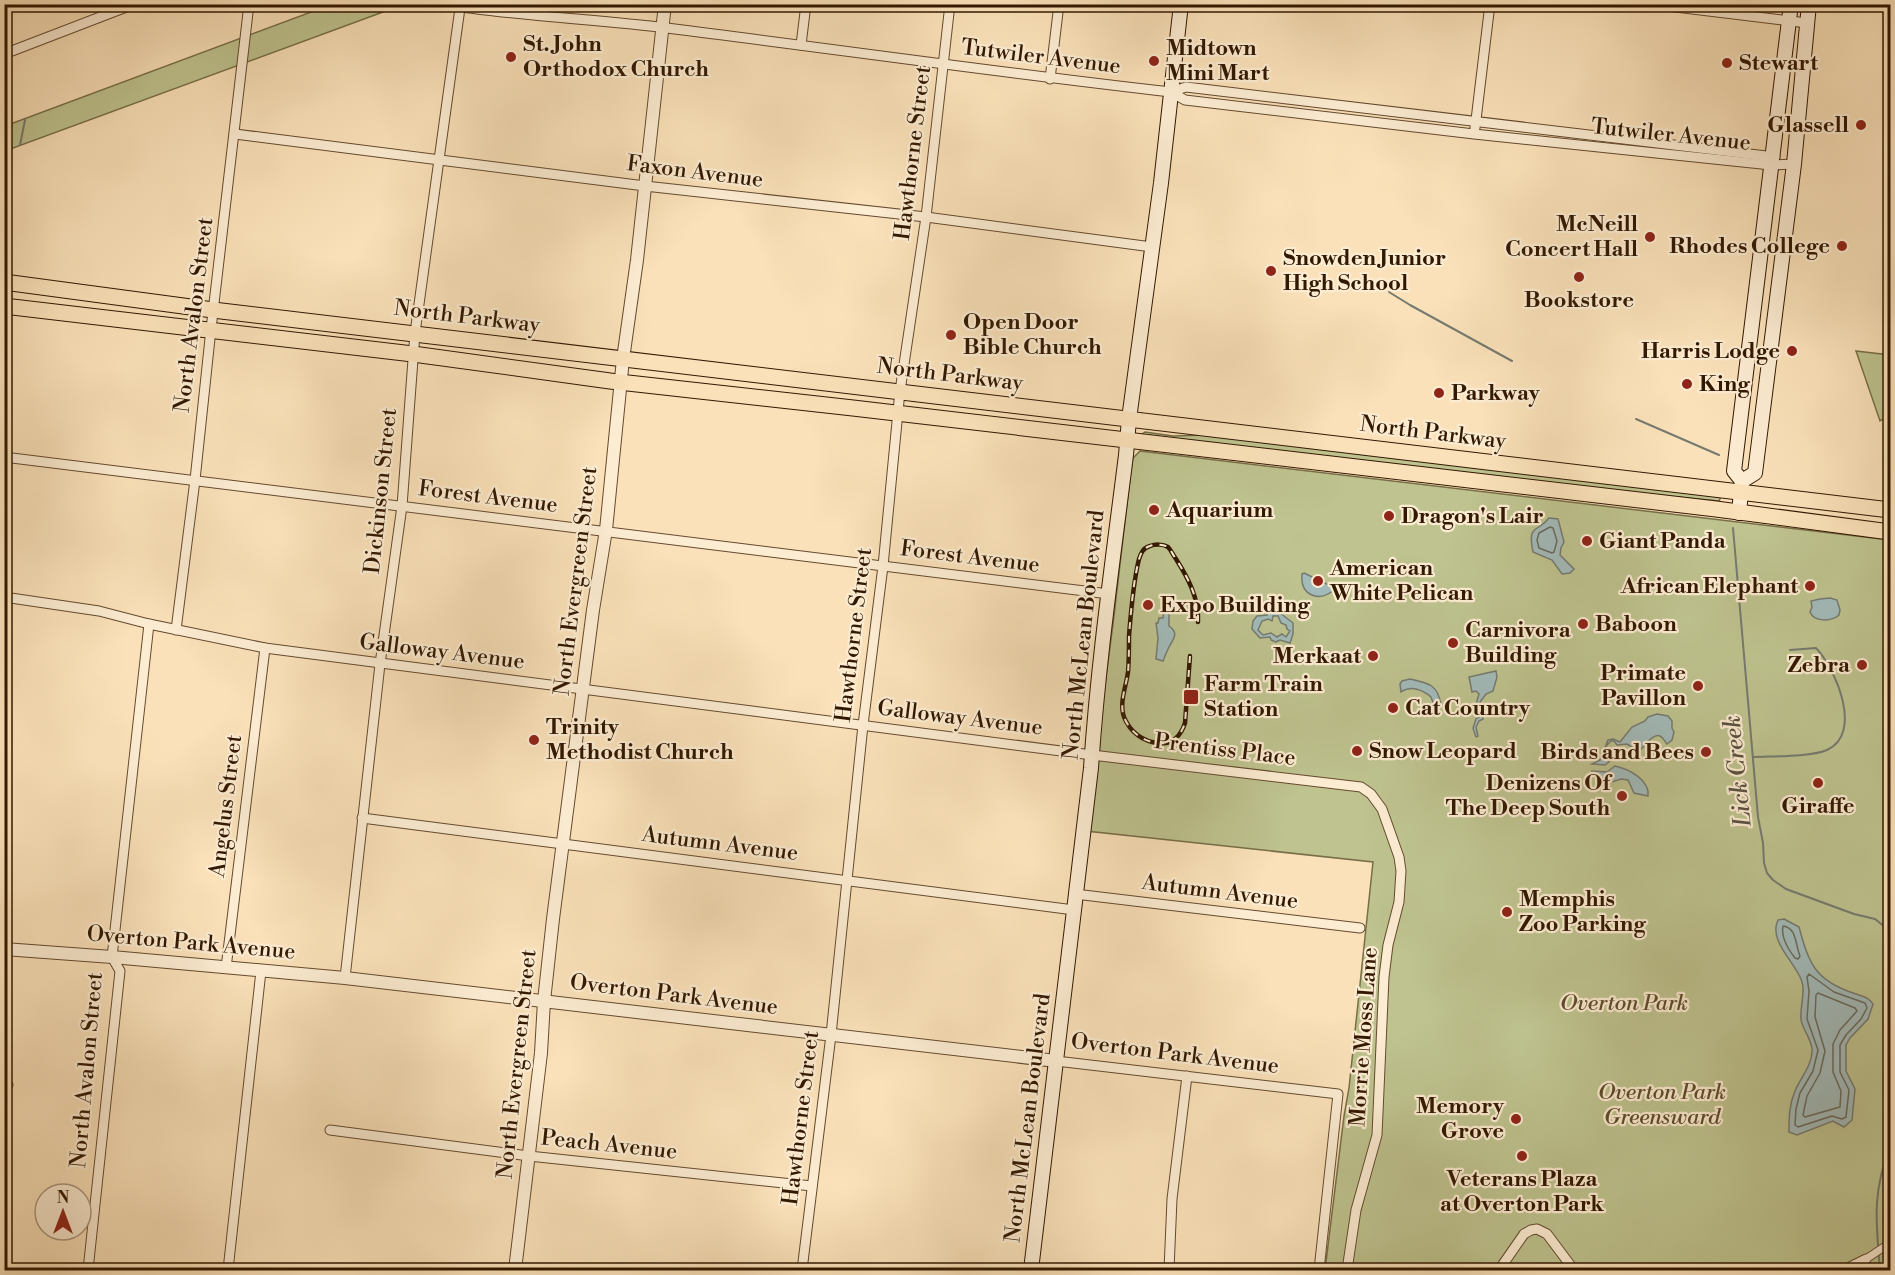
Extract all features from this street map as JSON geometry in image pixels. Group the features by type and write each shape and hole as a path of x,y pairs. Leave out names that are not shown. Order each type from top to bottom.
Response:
{"main road":[{"name":"North McLean Boulevard","path":"1031,1270 1092,755 1099,672 1181,4"},
{"path":"1739,513 1742,487 1734,471 1791,4"},
{"path":"1742,487 1755,473 1794,164 1809,4"},
{"name":"North Parkway","path":"4,282 213,310 1129,419 1742,487 1890,510"},
{"name":"North Parkway","path":"4,306 413,354 621,382 899,413 1890,532"},
{"path":"1755,307 1776,309"},
{"path":"1753,326 1773,329"}],"street":[{"path":"4,54 122,6 134,4"},
{"name":"North Avalon Street","path":"176,630 249,4"},
{"name":"Tutwiler Avenue","path":"441,4 460,8 525,10 1050,79 1171,92 1185,100 1474,134 1550,136"},
{"name":"North Evergreen Street","path":"515,1270 563,844 606,530 623,358 637,260 665,4"},
{"path":"801,45 806,4"},
{"name":"Hawthorne Street","path":"802,1270 831,1035 862,725 883,566 900,391 926,217 950,4"},
{"path":"1050,79 1059,4"},
{"path":"1474,134 1490,4"},
{"path":"1651,4 1807,23"},
{"name":"Dickinson Street","path":"345,978 380,664 402,506 415,333 460,8"},
{"name":"Tutwiler Avenue","path":"1171,92 1186,87 1476,123 1550,136 1794,164"},
{"path":"1325,105 1325,116"},
{"name":"Faxon Avenue","path":"235,134 645,186 926,217 1152,247"},
{"name":"Forest Avenue","path":"4,457 1109,594"},
{"name":"Galloway Avenue","path":"4,597 99,611 149,624 265,648 1092,755"},
{"name":"North Avalon Street","path":"88,1270 120,971 112,957 149,624"},
{"name":"Angelus Street","path":"226,968 265,648"},
{"name":"Prentiss Place","path":"1092,755 1354,785"},
{"name":"Morrie Moss Lane","path":"1347,1270 1356,1210 1377,1135 1384,977 1388,945 1399,902 1401,871 1399,857 1383,809 1367,791 1354,785"},
{"name":"Autumn Avenue","path":"362,818 1074,910"},
{"name":"Autumn Avenue","path":"1076,894 1360,928"},
{"name":"Overton Park Avenue","path":"4,949 345,978 1338,1094 1319,1270"},
{"path":"228,1270 261,971"},
{"path":"1169,1270 1172,1199 1187,1076"},
{"name":"Peach Avenue","path":"330,1130 529,1156 812,1186"},
{"path":"1499,1270 1524,1234 1537,1229 1547,1234 1574,1270"},
{"path":"1844,1270 1888,1245"}],"green space":[{"path":"330,5 402,5 5,151 5,126"},
{"path":"1856,351 1890,355 1890,415 1880,421"},
{"path":"1145,432 1173,436 1206,435 1720,497 1720,499 1719,501 1678,497 1655,498 1141,435"},
{"name":"Overton Park","path":"1140,451 1890,540 1890,1270 1325,1270 1349,1088 1373,862 1086,831 1131,470 1133,458"}],"water":[{"path":"1549,518 1558,519 1564,542 1560,555 1574,569 1570,573 1562,574 1552,560 1533,552 1531,537 1533,532"},
{"path":"1304,573 1333,587 1334,590 1322,596 1311,595 1302,581"},
{"path":"1165,594 1169,611 1169,626 1175,633 1163,661 1156,659 1158,638 1156,623 1159,618 1163,618"},
{"path":"1830,598 1837,600 1839,615 1832,619 1815,618 1810,612 1811,601"},
{"path":"1275,609 1293,623 1290,643 1280,640 1276,642 1270,637 1260,638 1252,629 1253,621 1257,616 1267,615 1268,611","holes":["1273,616 1278,616 1281,623 1286,625 1290,631 1286,637 1282,634 1277,637 1271,633 1263,635 1258,630 1262,621 1268,619 1272,621"]},
{"path":"1496,671 1497,677 1493,691 1486,694 1480,702 1483,719 1476,727 1478,736 1476,737 1473,728 1479,717 1475,708 1479,694 1476,691 1472,692 1469,677"},
{"path":"1410,679 1432,686 1438,693 1441,705 1435,708 1431,697 1421,690 1409,689 1401,692 1402,681"},
{"path":"1657,714 1668,716 1672,721 1674,732 1672,740 1667,744 1660,736 1657,736 1639,751 1627,744 1617,745 1611,741 1607,745 1605,756 1610,761 1605,765 1592,764 1600,760 1608,740 1613,739 1620,742 1632,727"},
{"path":"1615,766 1638,776 1646,785 1648,796 1634,793 1628,780 1621,779 1612,782 1593,775 1592,771 1607,772"},
{"path":"1784,919 1799,927 1810,961 1822,976 1840,988 1867,998 1873,1004 1868,1019 1846,1045 1846,1071 1855,1089 1852,1120 1844,1127 1833,1121 1797,1135 1789,1132 1792,1101 1808,1066 1812,1049 1801,1019 1803,987 1801,979 1777,937 1778,920"}],"waterway":[{"path":"20,145 25,120"},
{"name":"Lick Creek","path":"1389,292 1512,361"},
{"path":"1636,419 1719,455"},
{"name":"Lick Creek","path":"1733,528 1758,817 1767,873 1786,889 1854,914 1875,919 1890,931"},
{"path":"1753,757 1801,755 1827,750 1838,742 1844,730 1845,716 1838,685 1823,657 1816,648 1790,650"},
{"name":"Lick Creek","path":"1880,1270 1878,1193 1890,1146"}],"railway":[{"path":"1190,656 1185,723 1181,731 1172,741 1164,743 1142,738 1133,732 1124,717 1122,706 1128,672 1134,587 1139,559 1146,548 1152,545 1168,547 1185,573 1192,589 1197,605 1198,622"}],"place":[{"name":"St. John Orthodox Church","path":"511,57"},
{"name":"Midtown Mini Mart","path":"1154,61"},
{"name":"Stewart","path":"1727,63"},
{"name":"Glassell","path":"1861,125"},
{"name":"McNeill Concert Hall","path":"1650,237"},
{"name":"Rhodes College","path":"1842,246"},
{"name":"Snowden Junior High School","path":"1271,271"},
{"name":"Bookstore","path":"1579,277"},
{"name":"Open Door Bible Church","path":"951,335"},
{"name":"Harris Lodge","path":"1792,351"},
{"name":"King","path":"1687,384"},
{"name":"Parkway","path":"1439,393"},
{"name":"Aquarium","path":"1154,510"},
{"name":"Dragon's Lair","path":"1389,516"},
{"name":"Giant Panda","path":"1587,541"},
{"name":"American White Pelican","path":"1318,581"},
{"name":"African Elephant","path":"1810,586"},
{"name":"Expo Building","path":"1148,605"},
{"name":"Baboon","path":"1583,624"},
{"name":"Carnivora Building","path":"1453,643"},
{"name":"Merkaat","path":"1373,656"},
{"name":"Zebra","path":"1862,665"},
{"name":"Primate Pavillon","path":"1698,686"},
{"name":"Farm Train Station","path":"1191,697"},
{"name":"Cat Country","path":"1393,708"},
{"name":"Trinity Methodist Church","path":"534,740"},
{"name":"Snow Leopard","path":"1357,751"},
{"name":"Birds and Bees","path":"1706,752"},
{"name":"Giraffe","path":"1818,783"},
{"name":"Denizens Of The Deep South","path":"1622,796"},
{"name":"Memphis Zoo Parking","path":"1507,912"},
{"name":"Memory Grove","path":"1516,1119"},
{"name":"Veterans Plaza at Overton Park","path":"1522,1156"}],"park label":[{"name":"Overton Park Greensward","path":"1662,1104"}]}
